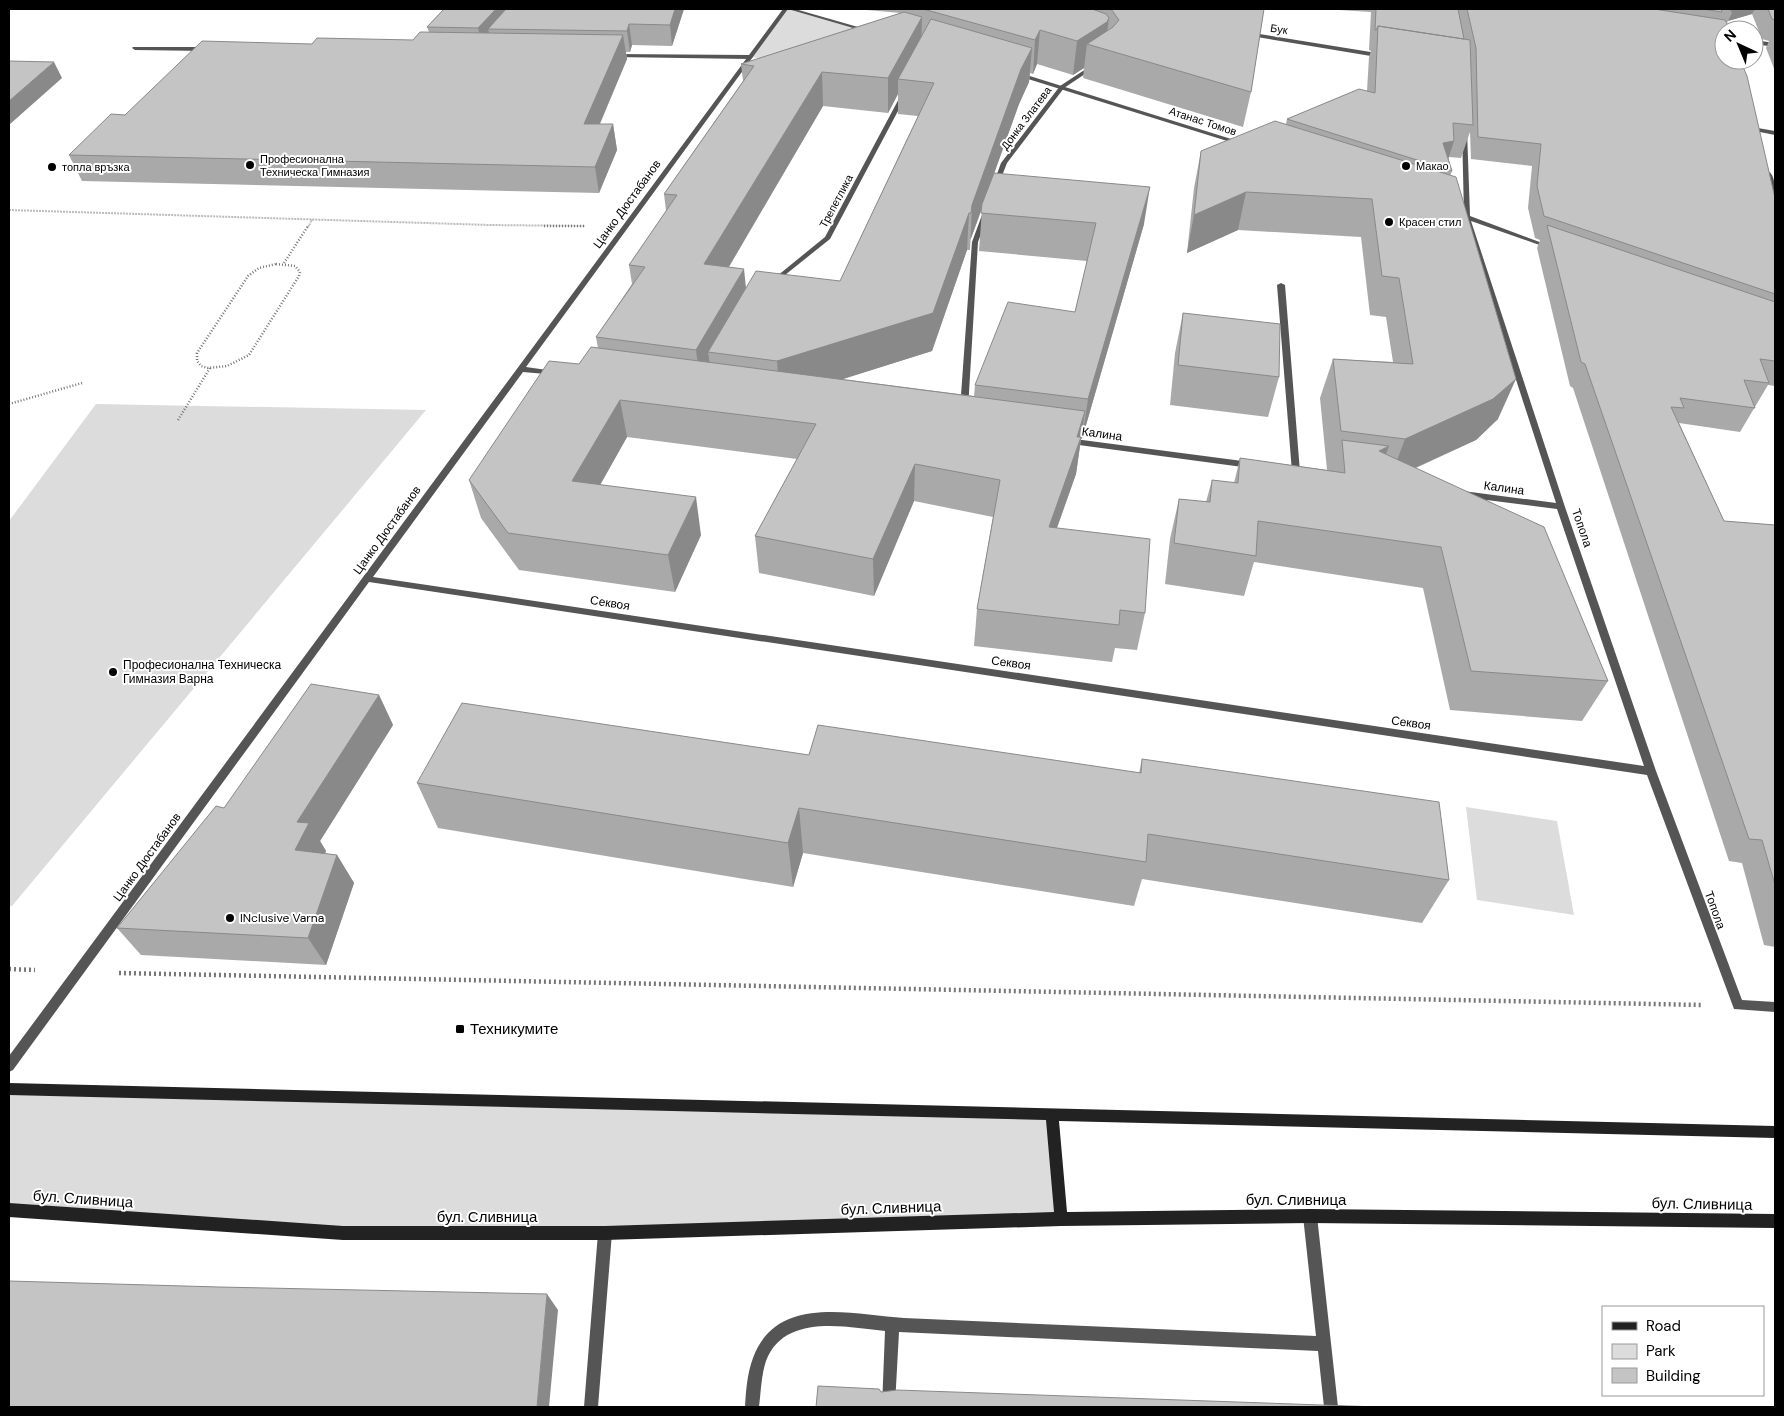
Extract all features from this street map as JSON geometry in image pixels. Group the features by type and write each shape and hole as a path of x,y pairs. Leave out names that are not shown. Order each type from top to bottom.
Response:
{"main road":[{"path":"9,1089 1775,1132"},
{"path":"1052,1114 1061,1219"},
{"name":"бул. Сливница","path":"9,1210 343,1233 604,1233 1061,1219 1310,1216 1775,1221"}],"street":[{"name":"Цанко Дюстабанов","path":"9,1066 785,9"},
{"path":"790,9 873,32"},
{"name":"Бук","path":"1236,32 1390,57"},
{"path":"136,48 213,49"},
{"path":"196,56 203,49"},
{"path":"604,54 750,57"},
{"name":"Донка Златева","path":"994,189 1004,162 1062,87 1098,63"},
{"name":"Атанас Томов","path":"1014,73 1249,146"},
{"name":"Трепетлика","path":"766,287 828,238 909,84"},
{"name":"Топола","path":"1465,119 1467,218 1561,507 1651,771 1738,1005"},
{"path":"1749,120 1755,138"},
{"path":"1752,129 1775,133"},
{"path":"1765,166 1775,193"},
{"path":"964,418 975,242 988,206"},
{"path":"1458,215 1561,250"},
{"path":"1281,285 1296,472"},
{"path":"521,369 560,374"},
{"name":"Калина","path":"1060,440 1257,466"},
{"path":"1286,470 1306,473"},
{"name":"Калина","path":"1453,492 1561,507"},
{"name":"Секвоя","path":"367,579 1651,771"},
{"path":"1738,1005 1775,1007"},
{"path":"1310,1216 1331,1407"},
{"path":"591,1407 604,1233"},
{"path":"752,1407 755,1368 763,1349 777,1334 793,1323 812,1319 892,1325 1324,1344"},
{"path":"888,1406 892,1325"}],"path":[{"path":"9,210 490,225 574,224 623,230"},
{"path":"284,263 313,219"},
{"path":"284,263 299,269 299,276 249,355 237,364 210,368 198,363 196,359 197,353 248,276 259,268 284,263"},
{"path":"178,420 210,368"},
{"path":"9,404 82,383"},
{"path":"9,969 78,972 1738,1005"}],"green space":[{"path":"785,9 928,47 914,75 750,57"},
{"path":"96,404 426,410 12,906 9,906 9,521"},
{"path":"1466,807 1557,821 1574,915 1477,900"},
{"path":"9,1089 1052,1114 1061,1219 343,1233 9,1210"}],"building":[{"path":"444,9 496,9 478,28 427,27"},
{"path":"506,9 675,9 670,25 629,24 627,31 488,29"},
{"path":"923,9 1092,9 1106,14 1109,18 1107,22 1077,41 1040,30 1035,40"},
{"path":"1111,9 1264,9 1251,92 1087,44 1113,27 1119,20"},
{"path":"1376,9 1458,9 1464,39 1378,26 1375,30"},
{"path":"1467,9 1654,9 1725,20 1714,20 1714,70 1744,70 1747,76 1775,198 1775,294 1544,216 1537,186 1541,144 1478,137 1476,48"},
{"path":"1702,9 1721,9 1722,12"},
{"path":"1768,9 1775,9 1775,20 1772,19"},
{"path":"904,12 922,17 888,78 822,72 704,264 744,269 696,350 596,337 645,267 629,265 677,195 664,194 754,66 741,64"},
{"path":"931,19 1032,48 1021,69 972,205 971,213 969,213 933,313 777,361 708,352 756,271 840,281 934,83 898,79"},
{"path":"1378,26 1470,40 1473,125 1453,123 1454,141 1443,143 1452,171 1287,119 1359,89 1375,93"},
{"path":"420,32 623,35 584,124 613,124 595,167 69,155 111,114 125,115 202,41 312,44 317,38 413,40"},
{"path":"9,61 54,62 9,101"},
{"path":"1275,121 1456,177 1516,379 1493,399 1405,439 1341,431 1333,359 1413,364 1399,278 1382,276 1372,199 1246,192 1194,215 1201,151"},
{"path":"994,173 1150,187 1088,399 975,385 1008,302 1075,312 1096,223 981,213 982,204"},
{"path":"1547,225 1775,302 1775,361 1760,359 1769,383 1744,380 1755,408 1680,398 1684,408 1671,407 1724,521 1775,525 1775,885 1762,840 1749,839 1585,364 1581,362"},
{"path":"1183,313 1280,324 1279,377 1178,365"},
{"path":"591,347 1085,411 1077,437 1081,437 1049,527 1150,539 1145,613 1120,610 1119,625 977,609 1000,480 915,464 873,559 755,536 816,424 620,400 572,481 696,497 668,555 508,533 469,480 549,361 579,364"},
{"path":"1342,440 1389,446 1379,451 1544,527 1608,681 1471,671 1441,547 1258,521 1256,556 1174,543 1179,499 1210,502 1212,480 1238,483 1240,458 1345,473"},
{"path":"311,684 379,695 297,822 309,823 295,850 337,855 308,938 117,928 216,806 224,808"},
{"path":"462,703 809,755 818,725 1141,773 1142,759 1439,802 1449,880 1148,834 1146,862 799,808 788,843 417,783"},
{"path":"9,1281 547,1294 537,1407 9,1407"},
{"path":"818,1386 879,1389 881,1392 897,1390 1378,1407 816,1407"}],"place":[{"name":"Професионална Техническа Гимназия","path":"250,165"},
{"name":"Макао","path":"1406,166"},
{"name":"топла връзка","path":"52,167"},
{"name":"Красен стил","path":"1389,222"},
{"name":"Професионална Техническа Гимназия Варна","path":"113,672"},
{"name":"INclusive Varna","path":"230,918"},
{"name":"Техникумите","path":"460,1029"}]}
